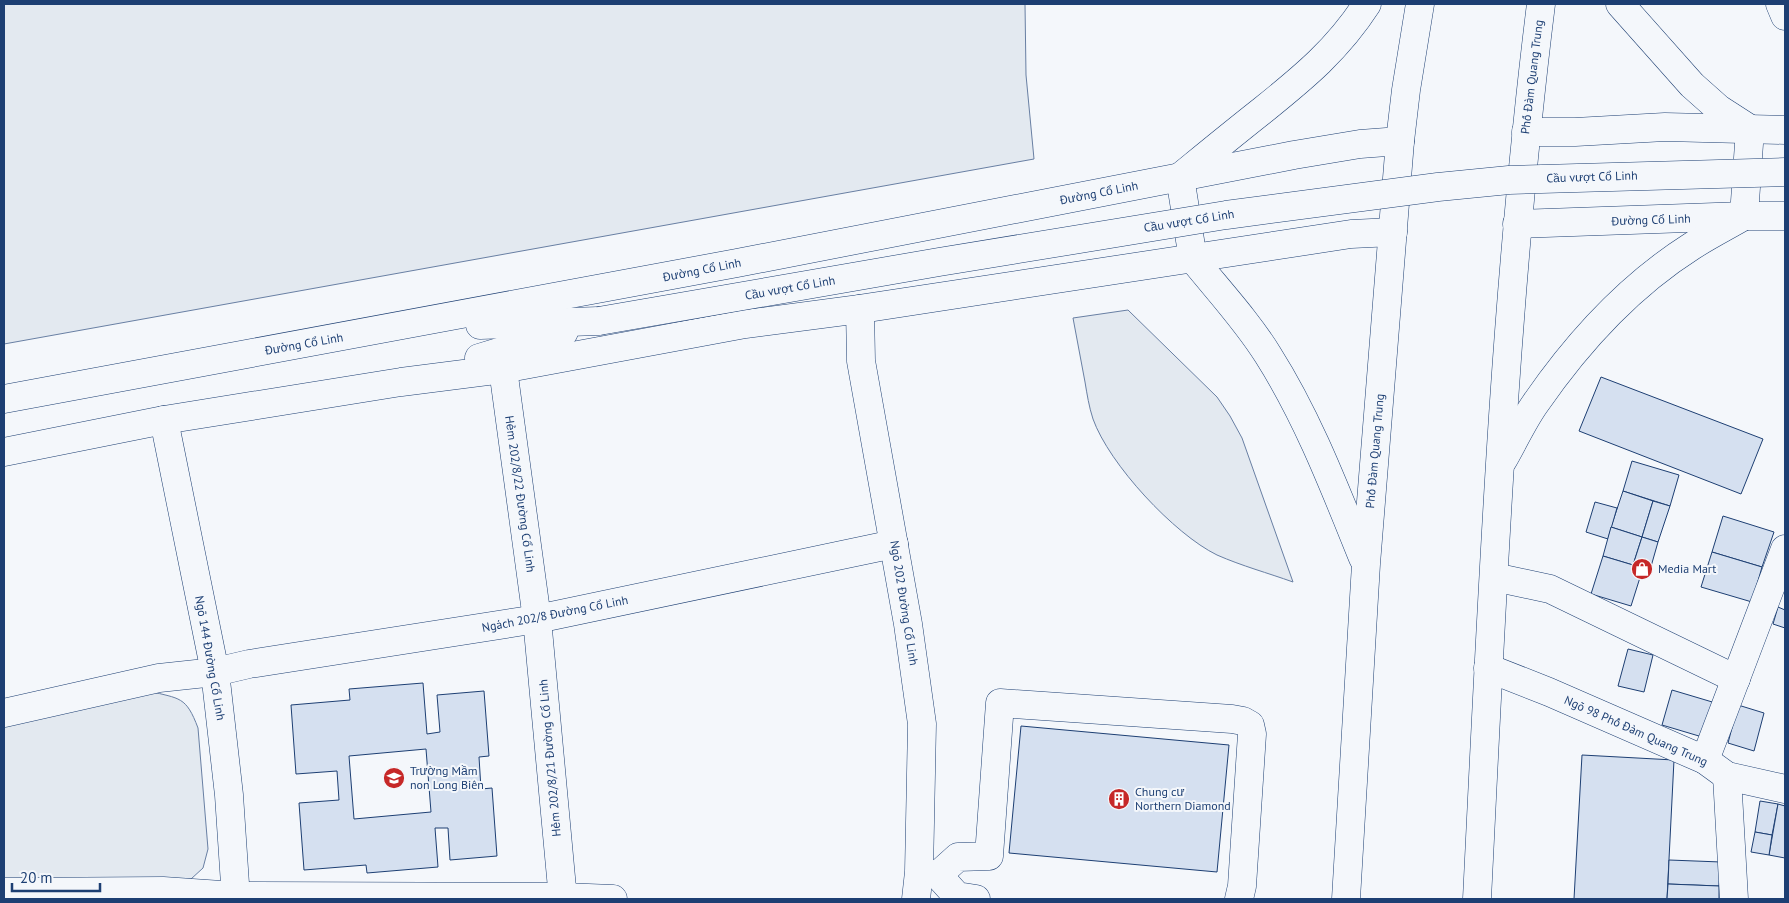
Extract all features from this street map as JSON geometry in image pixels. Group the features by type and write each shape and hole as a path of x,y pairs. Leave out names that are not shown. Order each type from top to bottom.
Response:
{"main road":[{"path":"1366,564 1309,430 1268,354 1230,303 1193,259 1180,177 1328,54 1354,24 1367,4"},
{"name":"Phố Đàm Quang Trung","path":"1346,899 1366,564 1400,141 1420,4"},
{"name":"Phố Đàm Quang Trung","path":"1477,899 1488,668 1512,281 1526,132 1541,4"},
{"path":"1620,4 1692,85 1719,109 1750,128"},
{"path":"1780,4 1785,16"},
{"path":"1526,132 1575,132 1665,127 1785,130"},
{"path":"1500,465 1539,398 1565,362 1604,318 1641,284 1691,247 1744,216 1750,128"},
{"name":"Đường Cổ Linh","path":"4,399 737,263 1294,155 1360,144 1400,141"},
{"name":"Cầu vượt Cổ Linh","path":"401,382 599,321 1226,214 1438,187 1509,180 1785,172"},
{"name":"Đường Cổ Linh","path":"1518,224 1785,216"},
{"path":"4,452 164,420 401,382 503,369 745,324 860,309 1351,234 1393,232"},
{"name":"Ngõ 202 Đường Cổ Linh","path":"860,309 861,361 908,624 922,724 928,873 916,899"},
{"name":"Cầu vượt Cổ Linh","path":"391,328 599,321"},
{"name":"Hẻm 202/8/22 Đường Cổ Linh","path":"503,369 537,619"},
{"name":"Ngõ 144 Đường Cổ Linh","path":"164,420 215,672 230,795 236,898"},
{"name":"Ngách 202/8 Đường Cổ Linh","path":"4,713 159,678 215,672 249,664 537,619 894,544"},
{"path":"1705,760 1785,549"},
{"path":"1494,577 1550,589 1736,679"},
{"name":"Hẻm 202/8/21 Đường Cổ Linh","path":"537,619 563,898"},
{"name":"Ngõ 98 Phố Đàm Quang Trung","path":"1488,668 1549,692 1705,760 1727,776 1785,788"},
{"path":"976,899 957,896 928,873 958,857 989,856 1000,703 1202,716 1243,721 1250,725 1252,734 1242,886 1239,899"},
{"path":"1727,776 1734,899"},
{"path":"4,892 163,891 236,898 613,899"}],"shaded area":[{"path":"4,4 1025,4 1026,75 1034,159 4,344"},
{"path":"1128,310 1217,397 1230,416 1242,438 1293,582 1217,555 1200,545 1163,515 1145,496 1113,456 1101,437 1089,405 1073,318"},
{"path":"149,691 181,700 190,710 198,728 208,849 203,868 191,879 4,881 4,724"}],"building":[{"path":"1601,377 1763,439 1741,494 1579,431"},
{"path":"1632,461 1679,475 1670,506 1623,491"},
{"path":"1623,491 1653,501 1642,537 1611,527"},
{"path":"1653,501 1670,506 1658,542 1642,537"},
{"path":"1595,502 1617,508 1608,539 1586,532"},
{"path":"1723,516 1774,532 1762,567 1712,552"},
{"path":"1611,527 1642,537 1633,565 1603,556"},
{"path":"1642,537 1658,542 1650,570 1633,565"},
{"path":"1712,552 1762,567 1752,602 1701,587"},
{"path":"1603,556 1643,568 1631,606 1591,594"},
{"path":"1778,607 1785,610 1785,628 1773,624"},
{"path":"1628,649 1653,655 1644,692 1618,686"},
{"path":"423,683 427,734 440,732 437,695 484,691 489,756 479,757 481,789 492,788 497,856 450,860 448,828 435,828 438,867 367,873 366,865 304,870 299,803 339,800 337,771 296,774 291,705 350,700 349,689","holes":["426,749 431,812 354,819 349,756"]},
{"path":"1672,690 1719,704 1709,739 1662,725"},
{"path":"1738,705 1764,713 1754,751 1728,743"},
{"name":"Chung cư Northern Diamond","path":"1021,726 1229,745 1217,872 1009,853"},
{"path":"1582,755 1674,760 1667,899 1574,899"},
{"path":"1760,801 1778,804 1772,835 1755,832"},
{"path":"1778,804 1785,806 1785,858 1769,855"},
{"path":"1755,832 1772,835 1769,855 1751,852"},
{"path":"1669,860 1721,862 1719,886 1668,884"},
{"path":"1668,884 1719,886 1719,899 1667,899"}],"place":[{"name":"Media Mart","path":"1642,569"},
{"name":"Trường Mầm non Long Biên","path":"394,778"},
{"name":"Chung cư Northern Diamond","path":"1119,799"}]}
